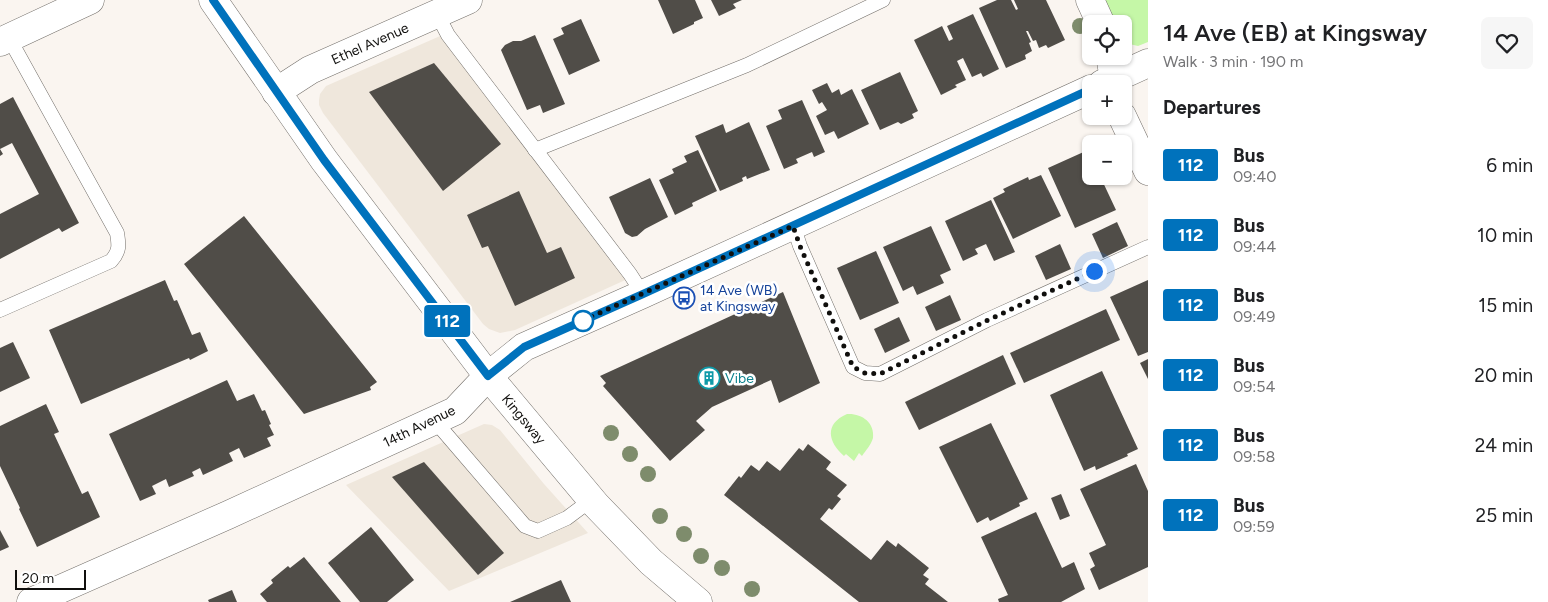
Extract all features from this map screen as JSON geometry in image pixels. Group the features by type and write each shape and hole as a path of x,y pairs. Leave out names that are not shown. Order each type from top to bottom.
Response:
{"street":[{"path":"4,40 90,0"},
{"name":"Kingsway","path":"213,0 324,160 488,376 592,500 651,562 698,602"},
{"name":"Ethel Avenue","path":"276,92 310,70 468,0"},
{"path":"1090,0 1097,15"},
{"name":"14th Avenue","path":"1114,75 1148,63"},
{"name":"14th Avenue","path":"31,602 228,515 455,411 488,376 524,347 793,226 1082,89"},
{"path":"1126,125 1148,171"}],"lane":[{"path":"535,150 747,65 882,0"},
{"path":"437,14 448,35 630,274 643,294"},
{"path":"0,310 111,261 117,255 119,243 117,233 4,40"},
{"path":"793,226 853,367 865,373 880,374 988,320 1148,247"},
{"path":"434,420 526,526 538,531 567,518 592,500"}],"shaded area":[{"path":"447,33 632,277 515,330 500,333 489,329 483,324 323,113 319,100 320,94 326,86"},
{"path":"484,424 492,425 500,430 544,484 588,533 449,591 346,485"}],"green space":[{"path":"1103,0 1148,0 1148,42 1138,46 1132,45 1132,15 1110,15"},
{"path":"847,414 862,417 872,427 873,432 871,443 862,456 859,453 854,461 846,454 844,456 834,445 831,433 835,423"}],"building":[{"path":"658,0 695,0 703,18 673,34"},
{"path":"711,0 742,0 733,4 736,8 719,16"},
{"path":"997,0 1011,0 1016,10 1018,9 1014,0 1046,0 1065,40 1048,48 1046,45 1039,48 1036,40 1033,41 1028,31 1026,31 1031,42 1029,43 1032,51 1025,55 1026,59 1006,68 979,8"},
{"path":"973,14 999,69 983,77 981,73 972,77 963,58 957,61 966,80 941,95 914,40 942,26 949,41 953,39 947,26"},
{"path":"581,19 600,61 569,75 553,39 564,34 561,28"},
{"path":"535,35 565,104 543,113 540,105 527,110 501,50 505,45 513,41 521,41"},
{"path":"434,63 501,144 443,191 369,92"},
{"path":"900,72 918,111 912,114 914,118 901,124 898,122 880,130 861,90"},
{"path":"827,83 832,93 839,89 841,95 852,89 869,124 838,139 834,131 825,135 816,116 827,110 822,102 819,104 812,90"},
{"path":"13,97 79,223 62,232 59,228 0,259 0,214 39,194 12,143 0,149 0,104"},
{"path":"802,100 825,152 814,157 812,152 796,159 798,163 784,169 766,126 782,119 778,110"},
{"path":"749,122 770,170 747,179 746,176 742,178 743,181 720,191 695,136 723,124 726,133"},
{"path":"698,150 717,191 692,203 693,206 675,215 659,180 674,173 672,169 687,162 684,156"},
{"path":"1082,153 1082,185 1104,185 1116,210 1075,228 1048,168"},
{"path":"1041,175 1061,216 1013,239 993,198 1005,192 1003,189 1028,177 1029,180"},
{"path":"650,178 668,217 645,229 637,236 632,237 625,233 609,197"},
{"path":"519,191 547,253 561,247 575,278 515,306 488,246 482,248 467,215"},
{"path":"991,200 1015,252 994,261 986,244 975,249 978,254 963,261 945,221"},
{"path":"244,216 377,382 370,387 371,390 304,414 184,264"},
{"path":"1117,222 1128,246 1103,258 1092,234"},
{"path":"931,226 951,270 940,275 944,283 917,295 913,286 903,291 883,247"},
{"path":"1060,244 1071,269 1046,280 1035,256"},
{"path":"876,251 899,303 860,320 837,268"},
{"path":"165,280 174,301 177,300 192,335 200,332 208,351 81,404 49,330"},
{"path":"1148,280 1148,352 1138,356 1110,297"},
{"name":"Vibe","path":"783,292 820,383 779,403 771,380 712,407 696,421 705,430 670,461 603,386 606,383 600,376"},
{"path":"950,295 961,320 936,331 925,307"},
{"path":"1106,309 1120,340 1024,383 1010,353"},
{"path":"899,317 910,341 885,353 874,329"},
{"path":"13,342 30,378 0,392 0,348"},
{"path":"1003,355 1016,384 919,430 905,402"},
{"path":"1148,359 1148,379 1140,363"},
{"path":"1102,371 1138,449 1127,454 1128,456 1096,470 1095,466 1084,471 1050,395"},
{"path":"227,380 237,401 254,394 262,411 265,410 274,435 267,438 271,446 244,458 239,448 229,453 233,461 203,475 200,468 192,472 194,476 169,487 166,479 152,486 156,494 140,501 109,434"},
{"path":"46,404 59,432 54,434 82,494 88,491 100,517 37,547 0,466 0,426"},
{"path":"991,423 1028,499 1019,503 1020,506 990,521 988,517 977,523 939,447"},
{"path":"808,444 831,462 826,469 847,485 837,496 841,499 832,510 829,508 820,519 871,560 887,540 896,547 898,543 929,568 923,575 929,579 925,584 948,602 859,602 724,495 739,476 741,478 751,465 759,471 767,461 780,471 799,448 803,451"},
{"path":"424,462 504,553 478,575 392,477"},
{"path":"1136,464 1148,491 1148,567 1099,590 1090,569 1095,566 1089,553 1106,545 1080,489"},
{"path":"1061,494 1070,516 1060,520 1051,498"},
{"path":"1036,512 1062,568 1074,562 1085,589 1061,602 999,602 998,599 1008,595 981,537"},
{"path":"371,527 414,580 387,602 360,602 328,563"},
{"path":"0,530 9,547 0,551"},
{"path":"304,557 341,602 267,602 260,594 273,583 271,580 288,566 290,568"},
{"path":"561,580 571,602 510,602"},
{"path":"232,590 237,602 209,602 208,600"}],"bus line":[{"name":"112","path":"213,0 324,160 488,376 524,347 1082,93"}],"place":[{"name":"14 Ave (WB) at Kingsway","path":"684,298"},
{"name":"Vibe","path":"709,378"}],"route":[{"path":"583,321 575,324 793,226 853,367 865,373 880,374 988,320 1094,271"}]}
